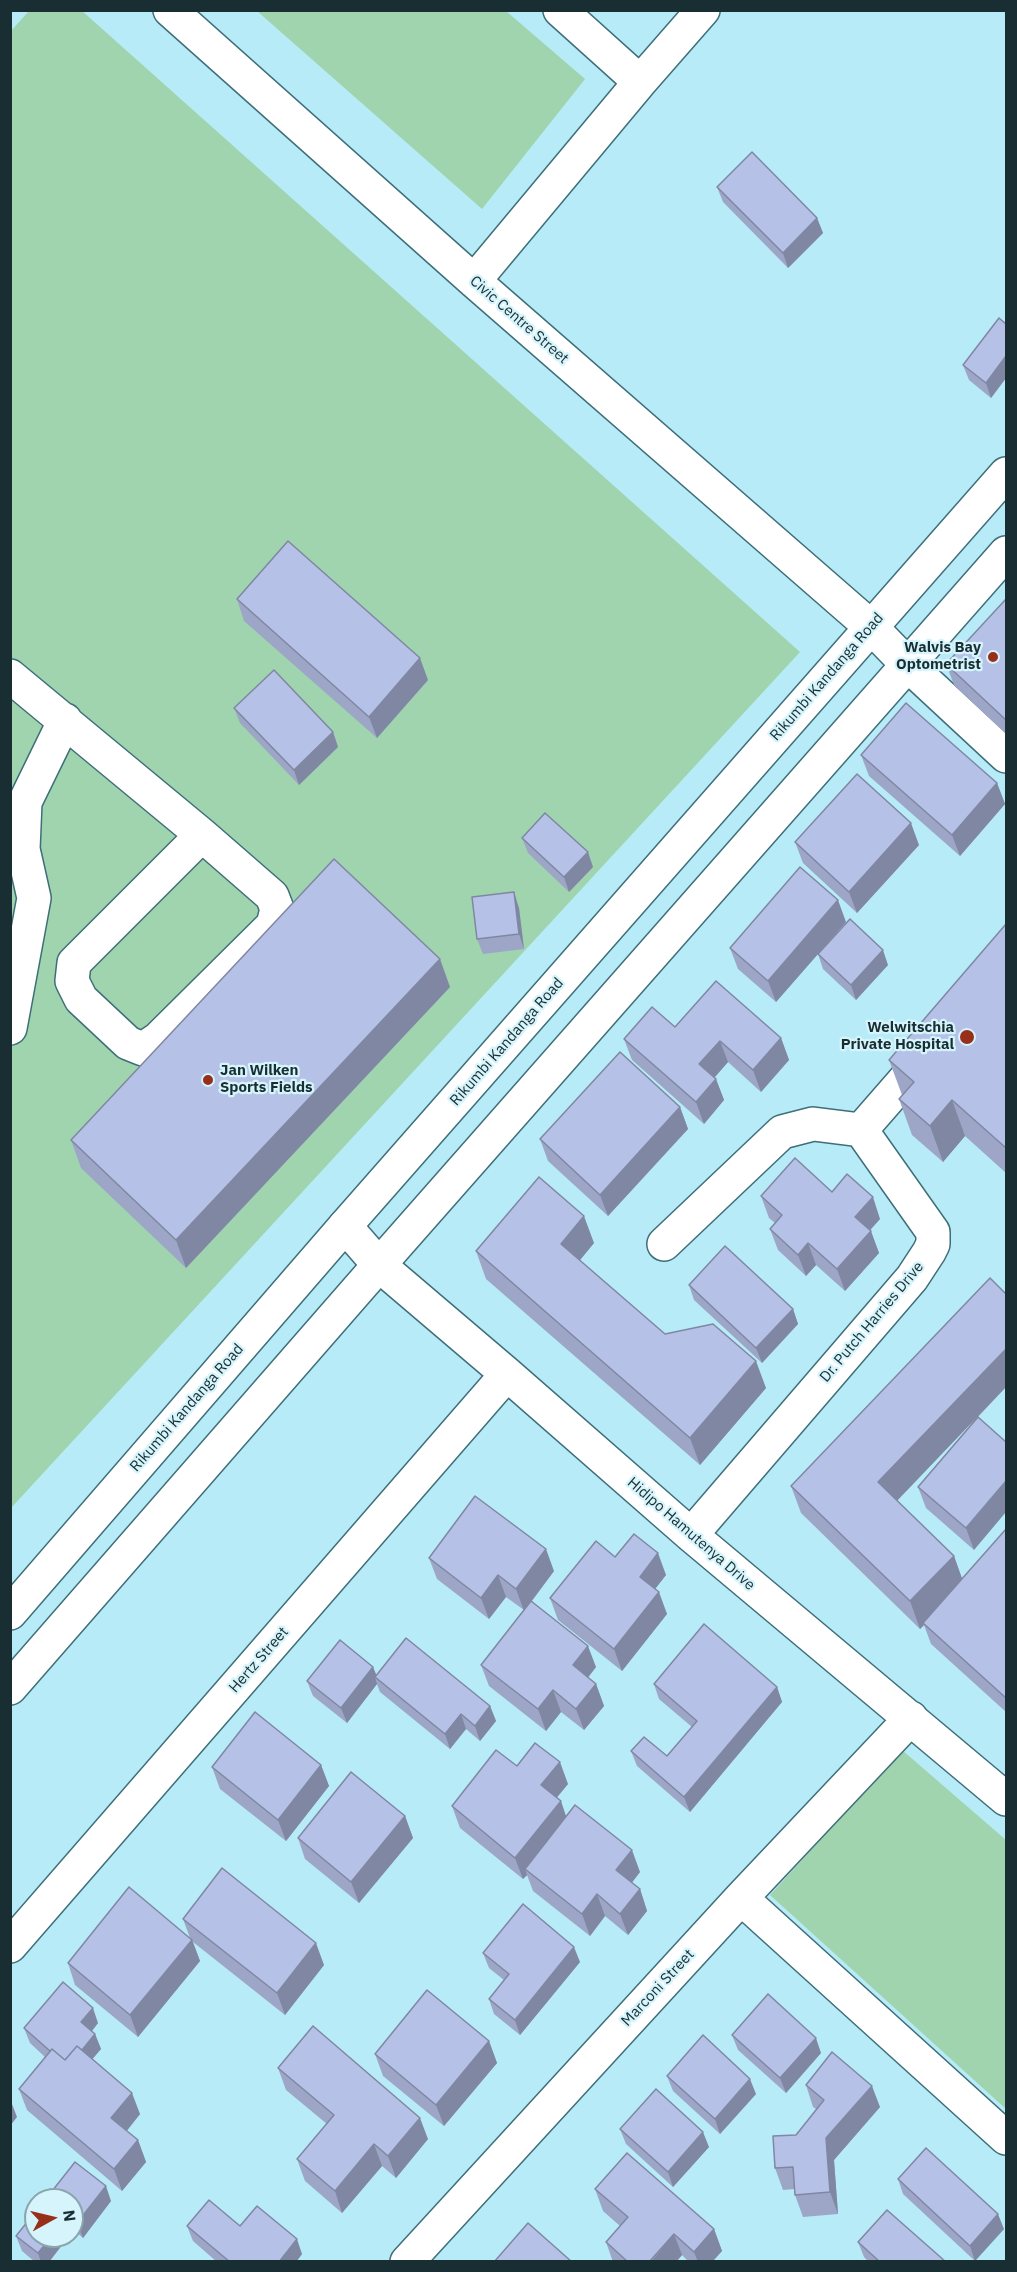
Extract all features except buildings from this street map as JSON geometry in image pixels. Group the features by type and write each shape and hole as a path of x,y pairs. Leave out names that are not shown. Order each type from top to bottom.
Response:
{"street":[{"name":"Civic Centre Street","path":"170,10 474,281 871,627 908,665"},
{"path":"560,10 640,82"},
{"path":"474,281 703,10"},
{"name":"Rikumbi Kandanga Road","path":"10,1613 345,1226 1006,474"},
{"path":"10,1688 1006,553"},
{"path":"908,665 1006,756"},
{"path":"10,676 202,835 272,896 277,909 273,925 158,1039 143,1049 128,1043 81,999 72,981 74,963 202,835"},
{"path":"10,1028 34,897 23,849 25,802 65,720"},
{"path":"664,1244 782,1132 813,1124 861,1130 945,1033"},
{"name":"Dr. Putch Harries Drive","path":"691,1535 912,1278 933,1244 933,1232 861,1130"},
{"name":"Hidipo Hamutenya Drive","path":"345,1226 379,1265 691,1535 1006,1799"},
{"name":"Hertz Street","path":"10,1946 507,1374"},
{"name":"Marconi Street","path":"407,2262 741,1898 911,1718"},
{"path":"741,1898 1006,2138"}],"green space":[{"name":"Jan Wilken Sports Fields","path":"81,10 800,652 11,1508 10,32 29,11"},
{"path":"257,11 506,11 585,79 482,209"},
{"path":"902,1750 1006,1840 1006,2109 770,1895"}],"place":[{"name":"Walvis Bay Optometrist","path":"993,657"},
{"name":"Welwitschia Private Hospital","path":"967,1037"},
{"name":"Jan Wilken Sports Fields","path":"208,1080"}]}
